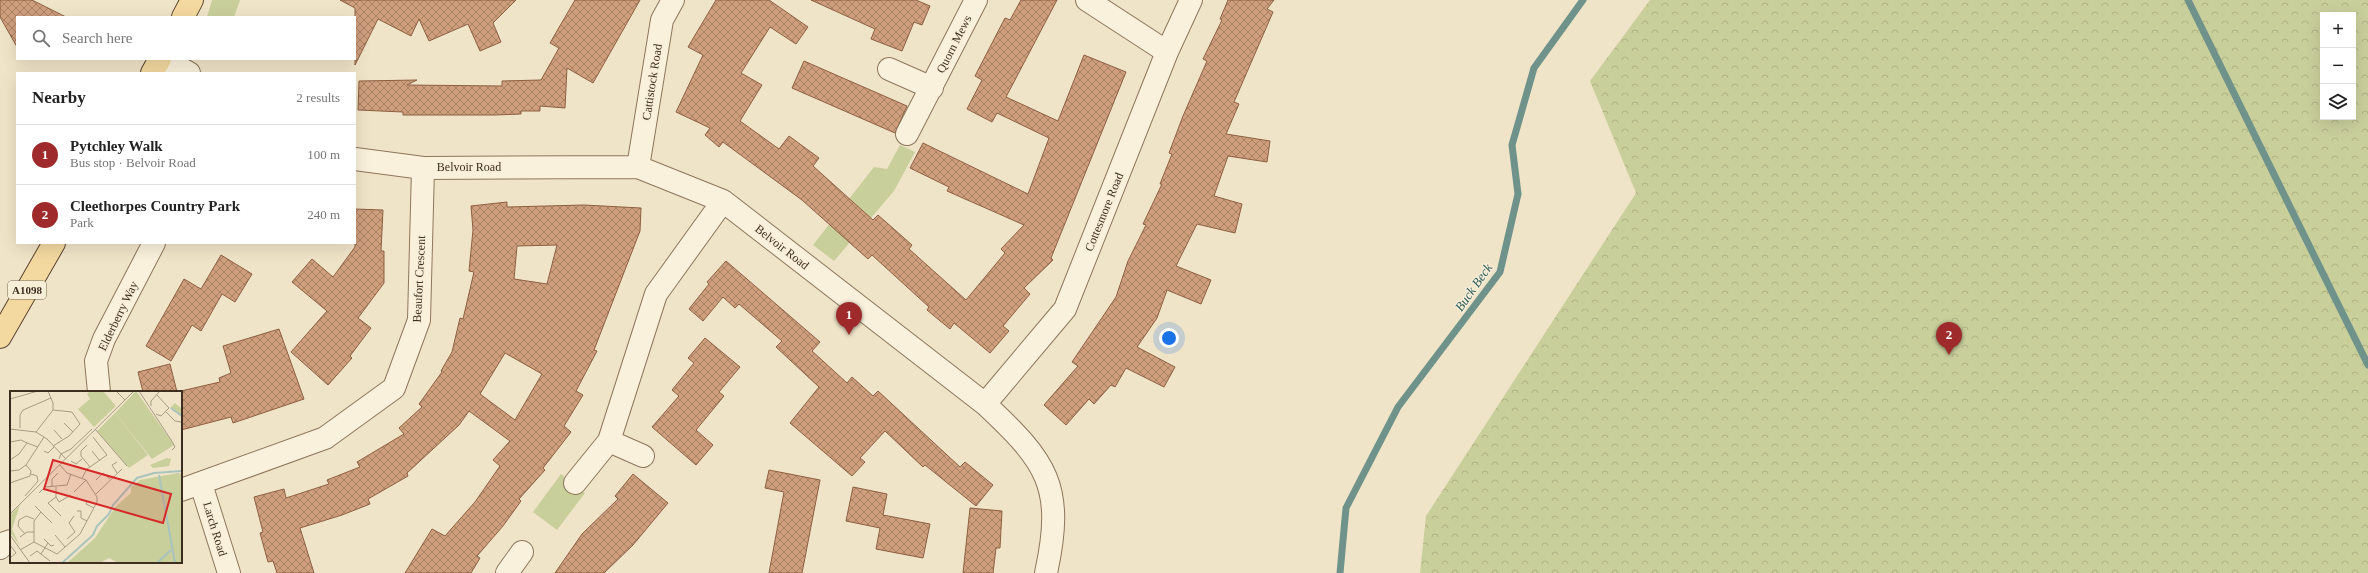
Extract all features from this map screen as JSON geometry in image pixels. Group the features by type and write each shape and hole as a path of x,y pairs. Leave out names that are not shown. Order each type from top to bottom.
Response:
{"main road":[{"path":"184,16 192,0"},
{"path":"153,72 159,60"},
{"name":"A1098","path":"0,337 53,244"}],"street":[{"name":"Cattistock Road","path":"638,167 662,20 673,0"},
{"name":"Quorn Mews","path":"907,134 976,0"},
{"path":"1087,0 1168,52"},
{"name":"Cottesmore Road","path":"985,404 1065,309 1168,52 1191,0"},
{"path":"166,60 187,72"},
{"path":"889,69 932,88"},
{"name":"Belvoir Road","path":"356,159 423,168 638,167 723,201 985,404 1022,439 1039,461 1050,487 1054,515 1053,541 1046,573"},
{"name":"Beaufort Crescent","path":"191,487 325,438 394,388 419,320 423,168"},
{"path":"575,483 610,441 656,294 723,201"},
{"name":"Elderberry Way","path":"99,391 96,361 104,338 153,244"},
{"path":"610,441 643,456"},
{"name":"Larch Road","path":"191,487 229,573"},
{"path":"0,548 2,544 10,541"},
{"path":"507,573 522,552"}],"green space":[{"path":"212,0 240,0 234,16 207,16"},
{"path":"1650,0 2368,0 2368,573 1420,573 1426,516 1636,193 1590,81"},
{"path":"900,145 915,152 894,191 834,261 813,245 874,167 887,169"},
{"path":"561,474 585,493 557,530 533,512"}],"building":[{"path":"0,0 32,0 64,16 16,16 16,45 0,17"},
{"path":"340,0 516,0 493,23 501,42 480,51 468,24 429,41 419,19 411,36 378,19 355,65 355,8"},
{"path":"575,0 640,0 593,83 567,68 565,108 540,106 540,111 521,111 521,114 495,115 403,115 403,112 358,110 359,81 417,80 407,85 502,86 502,81 541,80 559,48 550,43"},
{"path":"716,0 769,0 808,27 796,44 770,27 741,73 762,85 740,121 779,149 789,136 819,158 813,166 873,220 878,215 912,245 909,249 966,300 1005,253 1001,249 1024,225 947,191 949,187 910,168 923,143 1028,194 1049,138 997,113 992,122 967,109 982,80 975,76 1005,18 1010,20 1021,0 1057,0 1006,97 1058,121 1084,55 1126,72 1051,258 1053,260 1024,288 1030,294 1003,326 1009,331 990,353 954,323 950,329 927,310 929,307 872,255 868,259 802,200 723,142 719,147 705,135 710,128 676,112 703,55 688,47"},
{"path":"811,0 916,0 930,6 922,25 914,22 902,51 871,39 875,29"},
{"path":"1228,0 1274,0 1267,9 1273,12 1234,102 1239,104 1226,134 1270,141 1267,162 1228,156 1214,196 1242,204 1235,233 1197,224 1176,266 1211,280 1201,304 1167,290 1157,318 1137,347 1175,367 1164,387 1126,368 1115,387 1111,385 1094,404 1089,399 1066,425 1044,405 1078,366 1072,362 1116,297 1128,261 1146,225 1143,224 1162,184 1160,184 1172,154 1169,153 1207,61 1203,59 1222,20 1220,19"},
{"path":"804,61 907,106 895,133 792,88"},
{"path":"507,202 507,207 584,205 641,208 640,231 594,350 597,351 576,391 583,395 564,426 571,432 543,468 545,470 519,499 521,501 503,526 477,556 480,558 471,573 405,573 432,529 445,536 475,502 500,466 493,460 510,441 469,411 459,425 407,473 408,476 368,499 370,504 342,515 300,528 314,573 277,573 273,561 268,562 260,533 263,532 254,497 284,489 286,498 329,484 327,480 360,467 357,462 404,434 399,428 422,407 419,404 442,372 441,371 452,352 460,318 463,319 474,272 469,271 473,230 471,206","holes":["557,245 547,284 514,279 517,246","505,353 542,374 515,420 480,394"]},
{"path":"356,209 383,210 381,251 384,251 384,283 358,318 371,328 350,356 352,358 328,385 291,352 327,311 292,282 312,259 333,277 355,247"},
{"path":"221,255 252,274 235,302 222,294 201,331 192,325 171,361 146,346 184,279 201,289"},
{"path":"726,261 820,342 812,351 847,383 852,377 873,396 878,391 960,467 965,462 993,485 976,506 925,465 923,467 885,431 860,458 865,462 852,476 790,423 819,387 776,347 782,341 739,304 735,308 723,297 703,321 689,309 709,284 707,282"},
{"path":"279,329 304,399 233,423 231,417 182,430 181,391 220,382 219,378 231,373 223,346"},
{"path":"705,338 740,367 719,392 724,396 696,430 713,445 696,465 652,427 679,396 672,390 694,363 688,358"},
{"path":"170,364 177,391 143,391 138,372"},
{"path":"769,470 820,480 802,573 769,573 784,492 765,488"},
{"path":"633,474 668,503 633,545 604,573 555,573 582,534 618,499 615,496"},
{"path":"853,487 887,494 883,515 930,524 923,558 876,549 880,528 846,521"},
{"path":"970,508 1002,511 1000,548 996,548 993,573 963,573"}],"waterway":[{"name":"Buck Beck","path":"1340,573 1346,508 1398,407 1500,272 1518,194 1512,145 1534,68 1583,0"},
{"path":"2188,0 2368,365"}],"place":[{"name":"Pytchley Walk","path":"849,335"},
{"name":"Cleethorpes Country Park","path":"1949,355"}]}
